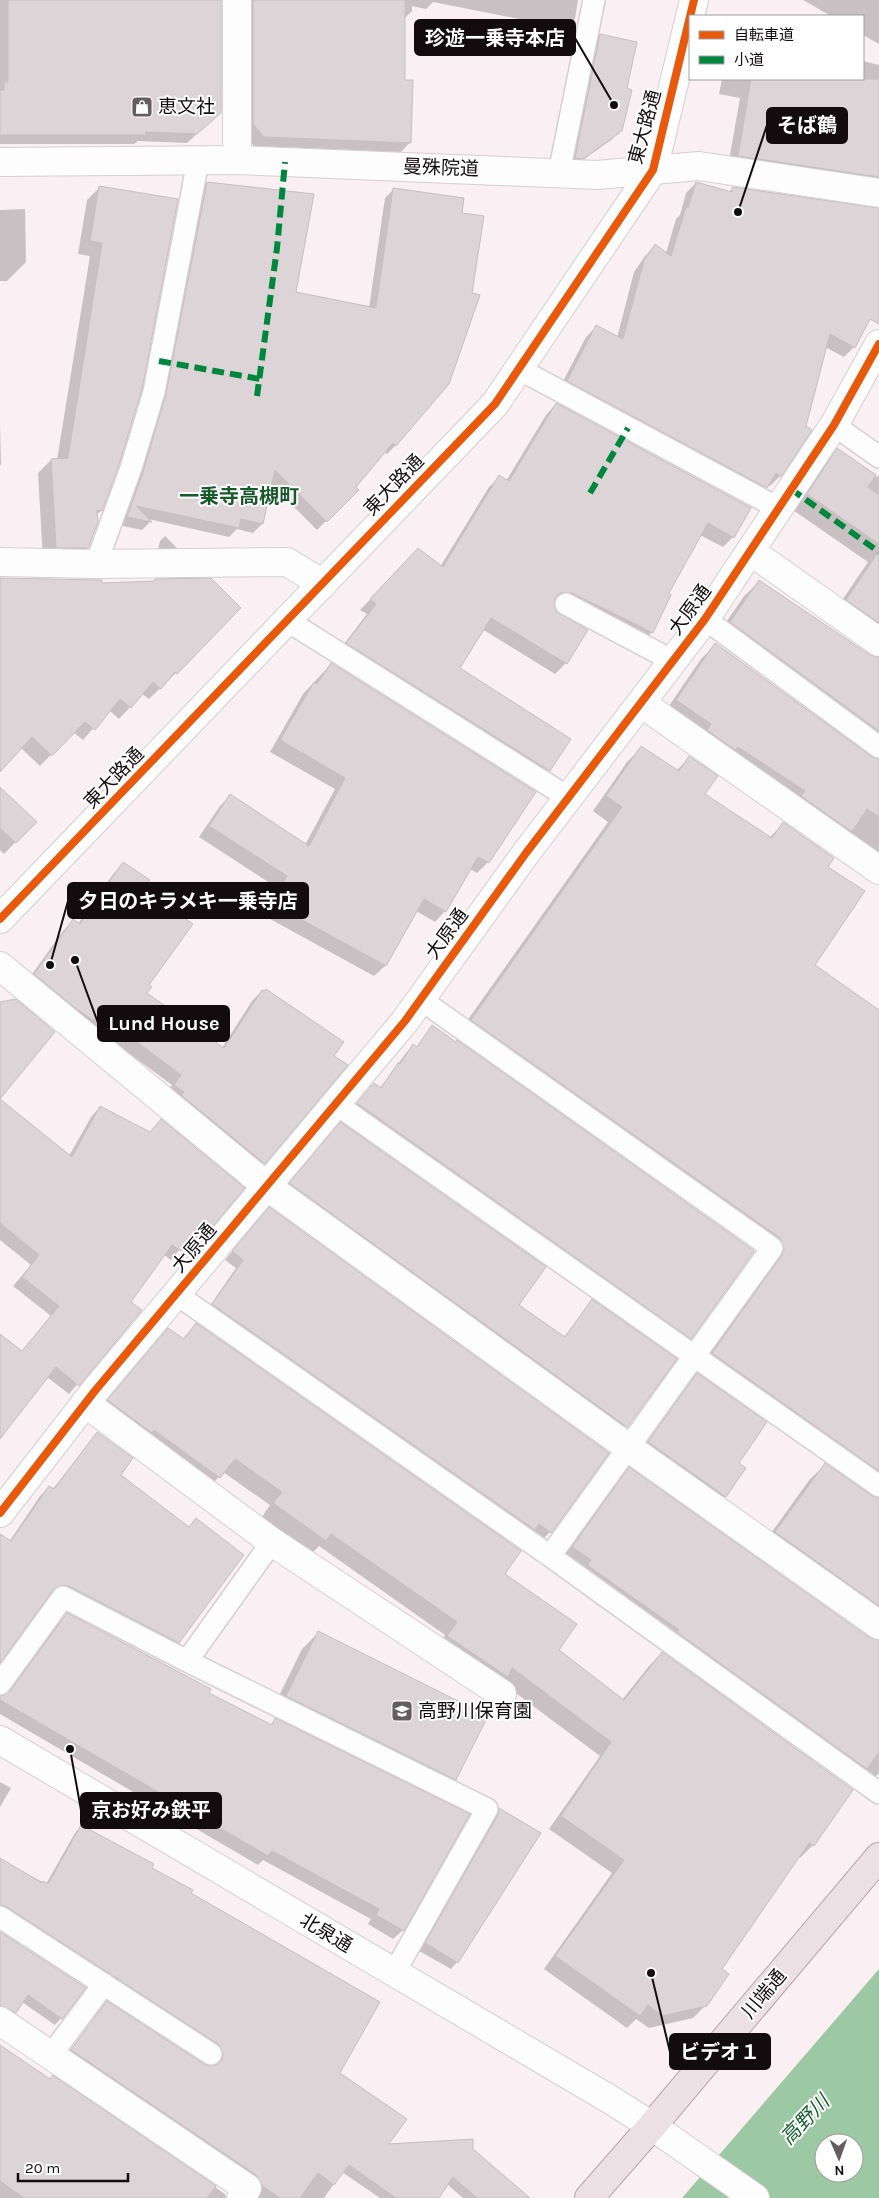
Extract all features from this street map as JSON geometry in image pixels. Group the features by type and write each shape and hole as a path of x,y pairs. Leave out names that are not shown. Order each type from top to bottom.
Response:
{"highway":[{"name":"川端通","path":"588,2198 652,2126 879,1857"}],"street":[{"path":"237,0 238,160"},
{"name":"東大路通","path":"690,15 694,0"},
{"name":"東大路通","path":"0,919 495,404 653,170 689,21"},
{"name":"曼殊院道","path":"0,162 238,160 597,175 699,166 879,193"},
{"name":"大原通","path":"0,1513 85,1403 405,1021 569,798 705,618 834,425 877,352"},
{"path":"750,551 879,642"},
{"path":"0,562 96,564 287,562 323,584"},
{"path":"641,703 879,870"},
{"path":"0,966 268,1186 629,1448 879,1625"},
{"path":"85,1403 272,1542 502,1694"},
{"name":"北泉通","path":"0,1740 652,2126 755,2198"},
{"path":"0,2021 247,2188 241,2198"}],"lane":[{"path":"559,173 594,0"},
{"path":"96,564 131,468 154,392 198,161"},
{"path":"519,369 778,508"},
{"path":"834,425 879,457"},
{"path":"566,604 673,661"},
{"path":"705,618 879,747"},
{"path":"288,621 569,798"},
{"path":"420,999 772,1248 550,1556"},
{"path":"336,1104 879,1486"},
{"path":"176,1294 550,1556 879,1793"},
{"path":"187,1661 272,1542"},
{"path":"0,1684 63,1597 187,1661 487,1809 394,1973"},
{"path":"0,1917 211,2054"},
{"path":"51,2056 104,1984"}],"water":[{"name":"高野川","path":"879,1969 879,2198 682,2198"}],"building":[{"path":"8,0 221,0 221,113 197,134 146,132 145,135 0,135 0,90 4,90 4,82 8,82"},
{"path":"253,0 405,0 405,80 413,80 411,143 264,137 253,124"},
{"path":"600,34 637,42 627,88 632,90 622,131 583,159 575,158"},
{"path":"879,79 879,177 738,156 751,80"},
{"path":"207,182 314,194 296,292 376,308 393,188 464,198 462,213 484,216 472,293 480,295 449,384 396,446 393,443 356,487 359,490 327,522 275,470 263,524 241,519 239,528 136,506 152,522 127,517 143,472 166,394"},
{"path":"696,182 732,192 732,187 879,208 879,324 870,319 855,348 830,334 806,426 812,430 781,477 776,473 767,488 567,381 596,325 623,339 644,260 655,244 671,256"},
{"path":"99,186 178,199 142,389 119,464 102,511 97,510 98,522 88,548 56,548 51,459 68,458 102,243 90,241"},
{"path":"556,403 751,508 734,538 708,523 669,593 671,595 653,633 572,593 560,593 555,598 556,611 588,630 567,664 491,618 460,668 571,739 550,771 346,643 376,604 370,599 418,548 443,567 499,475 509,481"},
{"path":"837,448 876,475 868,487 879,495 879,544 807,494"},
{"path":"879,551 879,623 846,600"},
{"path":"0,578 102,580 102,583 155,581 155,579 211,578 241,608 177,674 175,672 161,689 153,682 131,708 120,699 95,730 85,722 52,756 32,737 0,772"},
{"path":"759,580 870,655 879,657 879,731 730,622"},
{"path":"715,643 872,757 879,759 879,817 867,809 852,832 801,796 805,791 738,747 735,750 707,730 711,724 676,700"},
{"path":"331,663 536,792 489,863 478,857 446,912 424,899 386,966 271,903 287,876 209,826 230,794 309,846 345,778 280,740 314,682 317,684"},
{"path":"641,746 679,771 689,756 718,776 705,794 772,838 783,822 834,858 828,867 865,891 815,965 879,1010 879,1471 712,1353 782,1255 784,1249 780,1238 471,1020 622,807 606,796"},
{"path":"0,787 37,822 16,843 0,828"},
{"path":"123,862 150,880 143,889 193,924 149,985 152,987 147,993 224,1048 262,990 266,989 344,1042 334,1056 348,1065 265,1164 181,1095 184,1092 174,1085 181,1075 121,1030 117,1036 75,1008 34,974 73,919 80,924"},
{"path":"16,999 55,1032 0,1099 0,1002"},
{"path":"432,1025 456,1042 457,1040 754,1251 691,1339 357,1103 374,1083 381,1088 413,1044 417,1047"},
{"path":"0,1099 72,1157 100,1106 150,1132 161,1119 245,1188 208,1232 199,1225 181,1251 172,1245 131,1302 142,1310 79,1386 56,1367 0,1439 0,1334 22,1351 59,1306 22,1277 39,1255 0,1223"},
{"path":"340,1122 546,1267 519,1305 565,1337 592,1299 677,1359 627,1427 289,1183"},
{"path":"269,1207 609,1453 551,1533 539,1524 535,1530 212,1304 243,1260 232,1251"},
{"path":"196,1323 521,1551 505,1574 577,1624 559,1650 624,1700 662,1652 853,1790 814,1846 809,1843 722,1969 729,1974 707,2006 662,2016 648,2005 640,2016 555,1956 624,1860 561,1816 611,1742 512,1668 508,1677 447,1636 457,1622 331,1534 326,1541 273,1503 282,1492 235,1459 220,1478 154,1430 152,1433 107,1400 168,1328 184,1339"},
{"path":"697,1373 767,1422 739,1463 746,1468 726,1497 648,1442"},
{"path":"97,1432 133,1458 121,1475 189,1527 196,1518 244,1555 179,1643 69,1586 63,1585 53,1590 0,1663 0,1534 11,1541 49,1486 54,1489"},
{"path":"825,1463 872,1496 879,1498 879,1606 775,1532"},
{"path":"629,1467 870,1638 879,1640 879,1752 867,1769 677,1632 679,1630 587,1565 591,1560 572,1547"},
{"path":"67,1613 211,1689 209,1693 272,1725 275,1718 470,1814 404,1931 376,1915 379,1909 272,1851 268,1856 0,1700 0,1696 10,1691"},
{"path":"318,1631 488,1716 456,1780 286,1696"},
{"path":"499,1808 541,1833 458,1963 425,1943 498,1815"},
{"path":"81,1825 154,1864 152,1868 193,1890 191,1893 380,2002 340,2073 407,2119 389,2144 473,2139 473,2149 530,2198 477,2198 453,2177 439,2198 396,2198 349,2165 334,2185 318,2173 300,2198 280,2198 262,2186 256,2175 71,2050 107,2001 205,2065 217,2065 222,2060 223,2054 218,2044 7,1907 0,1905 0,1858 42,1883 43,1881 48,1884"},
{"path":"0,1932 86,1988 62,2019 28,1995 16,2013 0,2006"},
{"path":"0,2045 50,2079 53,2075 216,2186 207,2198 24,2198 0,2181"}],"marked path":[{"path":"257,396 277,248 285,162"},
{"path":"159,361 260,379"},
{"path":"590,493 628,428"},
{"path":"791,489 879,552"}],"cycle path":[{"path":"690,15 694,0"},
{"path":"0,919 495,404 653,170 689,21"},
{"path":"0,1513 94,1392 405,1021 526,853 705,619 834,425 879,344"}],"place":[{"name":"珍遊一乗寺本店","path":"614,105"},
{"name":"恵文社","path":"142,107"},
{"name":"そば鶴","path":"738,212"},
{"name":"Lund House","path":"75,960"},
{"name":"夕日のキラメキ一乗寺店","path":"50,965"},
{"name":"高野川保育園","path":"402,1711"},
{"name":"京お好み鉄平","path":"70,1749"},
{"name":"ビデオ１","path":"651,1973"}],"district":[{"name":"一乗寺高槻町","path":"239,496"}]}
